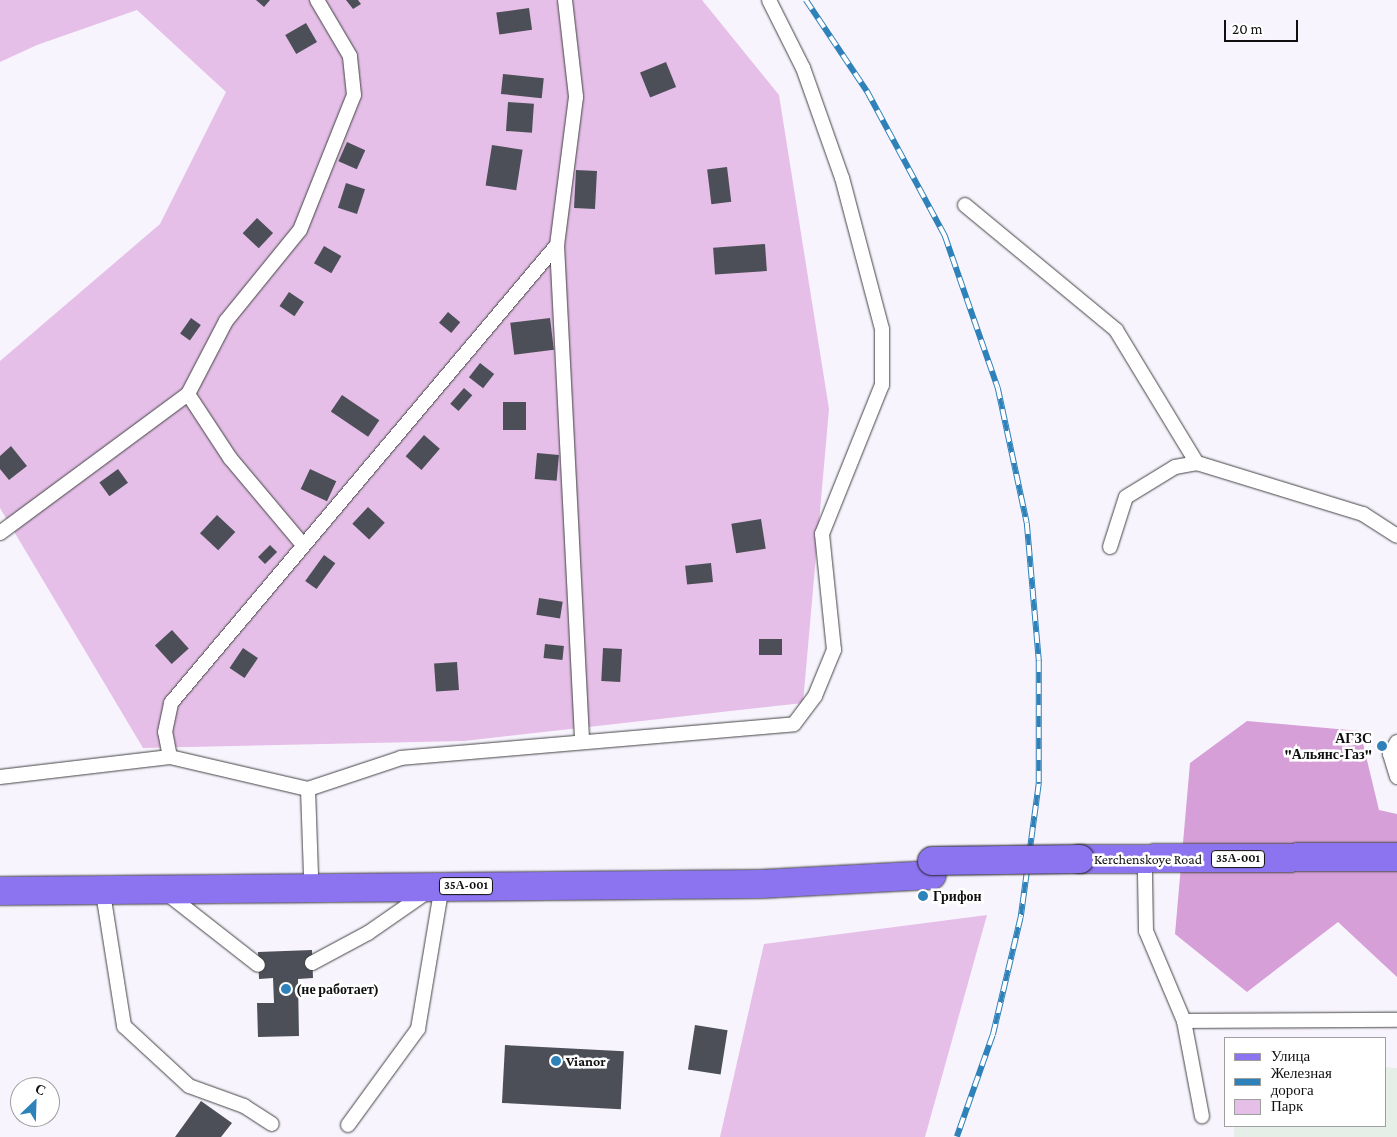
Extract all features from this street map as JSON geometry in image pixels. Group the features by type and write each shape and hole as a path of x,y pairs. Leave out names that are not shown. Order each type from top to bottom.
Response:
{"main road":[{"name":"Kerchenskoye Road","path":"1144,867 1397,857"},
{"name":"Kerchenskoye Road","path":"932,868 1080,866 1397,872"},
{"name":"35А-001","path":"0,891 164,892 311,881 761,869 932,868"},
{"name":"35А-001","path":"0,876 311,881 442,886 761,884 932,868"}],"lane":[{"path":"0,533 188,394 226,321 300,230 354,95 350,56 317,0"},
{"path":"565,0 576,97 557,245 582,740"},
{"path":"0,777 170,757 308,789 400,758 582,740 794,724 815,696 834,650 822,534 882,385 882,328 842,178 803,68 770,0"},
{"path":"965,205 1116,330 1197,463"},
{"path":"170,757 165,732 170,703 557,245"},
{"path":"188,394 230,458 303,545"},
{"path":"1110,547 1126,497 1175,467 1197,463 1363,514 1397,536"},
{"path":"1397,742 1390,754 1397,777"},
{"path":"308,789 311,881"},
{"path":"1144,867 1146,931 1184,1021 1202,1116"},
{"path":"312,964 368,933 420,894 442,886 418,1029 348,1126"},
{"path":"164,892 258,965"},
{"path":"103,893 124,1026 189,1086 244,1106 272,1124"},
{"path":"1184,1021 1397,1020"}],"shaded area":[{"path":"1247,721 1360,731 1379,810 1397,814 1397,977 1338,922 1247,992 1175,934 1190,763"},
{"path":"1387,1067 1397,1068 1397,1137 1234,1137 1234,1127 1387,1127"}],"green space":[{"path":"0,0 702,0 779,95 829,409 803,703 464,741 143,748 0,508 0,361 160,224 226,92 137,10 37,45 0,62"},
{"path":"987,915 925,1137 720,1137 764,944"}],"building":[{"path":"256,0 270,0 264,7"},
{"path":"346,0 358,0 361,4 353,9"},
{"path":"529,8 532,30 499,34 496,13"},
{"path":"306,23 317,42 296,54 285,35"},
{"path":"666,62 676,87 650,98 640,72"},
{"path":"503,74 544,78 542,98 501,94"},
{"path":"508,102 534,104 532,133 506,131"},
{"path":"347,142 365,150 357,169 338,161"},
{"path":"492,145 523,150 516,190 486,185"},
{"path":"727,167 731,202 711,204 707,169"},
{"path":"576,170 597,171 595,209 574,208"},
{"path":"346,183 365,189 357,214 338,208"},
{"path":"257,218 273,233 259,248 243,233"},
{"path":"765,244 767,271 715,275 713,248"},
{"path":"324,246 341,256 331,273 314,263"},
{"path":"289,292 304,302 294,316 279,306"},
{"path":"448,312 460,322 451,333 439,323"},
{"path":"191,318 201,325 190,340 180,334"},
{"path":"550,318 554,350 514,355 510,323"},
{"path":"480,363 494,374 483,388 469,377"},
{"path":"464,388 472,395 459,411 450,404"},
{"path":"342,395 379,420 368,437 331,412"},
{"path":"503,402 526,402 526,430 503,430"},
{"path":"424,435 440,449 421,470 406,456"},
{"path":"11,446 27,466 9,480 0,469 0,456"},
{"path":"537,453 559,455 557,481 535,479"},
{"path":"118,469 128,483 109,496 99,483"},
{"path":"310,469 336,481 327,501 301,489"},
{"path":"368,507 385,523 369,540 352,524"},
{"path":"217,515 235,532 218,550 200,533"},
{"path":"761,519 766,549 736,553 731,524"},
{"path":"270,545 277,552 265,564 258,557"},
{"path":"324,555 335,563 317,589 305,581"},
{"path":"711,563 713,582 687,585 685,566"},
{"path":"539,598 563,602 560,619 536,615"},
{"path":"172,630 189,649 172,664 155,645"},
{"path":"759,639 782,639 782,655 759,655"},
{"path":"545,644 564,646 562,660 544,658"},
{"path":"243,648 258,658 245,678 230,668"},
{"path":"603,648 622,649 620,682 601,681"},
{"path":"457,662 459,690 436,692 434,664"},
{"path":"312,950 313,978 298,979 299,1036 258,1037 257,1003 274,1003 273,978 259,979 258,952"},
{"path":"695,1025 728,1030 721,1075 688,1069"},
{"path":"505,1045 624,1051 621,1109 502,1103"},
{"path":"201,1101 232,1123 221,1137 175,1137"}],"railway":[{"path":"806,0 867,91 945,236 998,388 1027,523 1039,661 1039,784 1021,917 993,1035 957,1137"}],"place":[{"name":"АГЗС \"Альянс-Газ\"","path":"1382,746"},
{"name":"Грифон","path":"923,896"},
{"name":"(не работает)","path":"286,989"},
{"name":"Vianor","path":"556,1061"}]}
